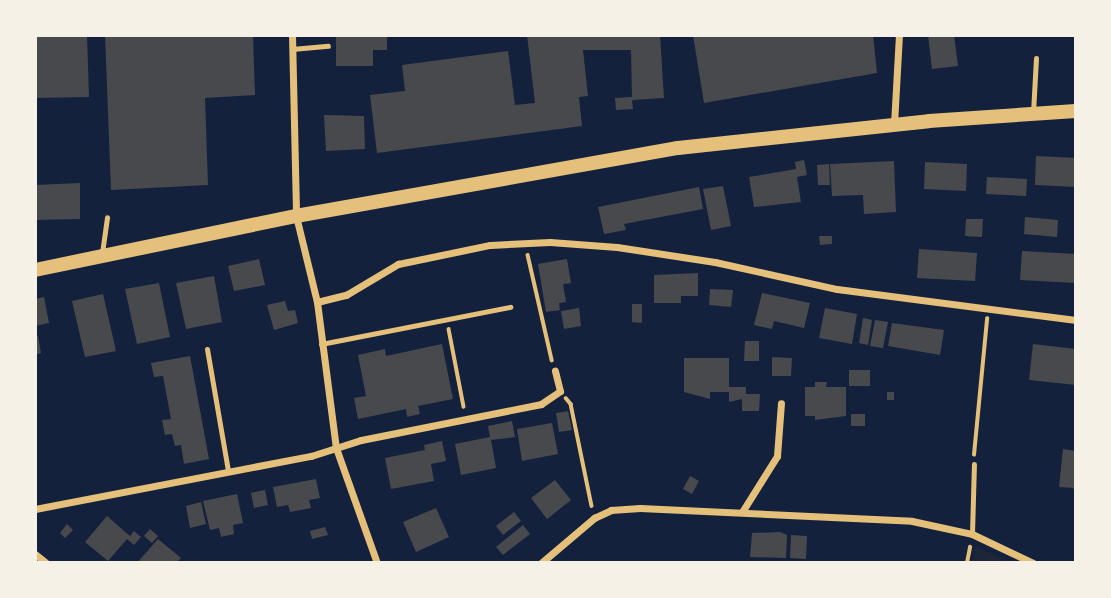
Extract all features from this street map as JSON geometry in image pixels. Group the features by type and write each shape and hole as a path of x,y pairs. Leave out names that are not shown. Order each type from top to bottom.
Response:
{"main road":[{"path":"35,270 296,216 678,148 894,124 1076,111"}],"street":[{"path":"292,35 296,216 317,302 336,448 377,563"},
{"path":"894,124 899,35"},
{"path":"317,302 346,295 398,264 446,251 526,242 617,247 837,289 1076,320"},
{"path":"35,509 541,404 560,391 555,371"},
{"path":"742,512 777,457 781,403"},
{"path":"541,563 594,518 611,510 640,508 912,521 972,534 1034,563"},
{"path":"35,554 46,563"}],"lane":[{"path":"292,49 328,46"},
{"path":"1032,113 1035,58"},
{"path":"102,256 107,217"},
{"path":"321,344 510,307"},
{"path":"207,349 228,471"},
{"path":"972,534 974,464"}],"path":[{"path":"526,242 537,310 555,371"},
{"path":"974,464 988,310"},
{"path":"447,320 465,418"},
{"path":"560,391 572,404 594,518"},
{"path":"967,563 972,534"}],"shaded area":[{"path":"976,546 1011,563 972,563"}],"building":[{"path":"39,35 87,35 89,97 35,98 35,39"},
{"path":"105,35 253,35 255,95 205,98 208,185 111,190"},
{"path":"336,35 387,35 387,50 373,50 373,66 336,66"},
{"path":"527,35 660,35 664,98 632,100 633,109 616,110 615,98 632,97 631,50 583,50 588,96 579,97 582,126 377,153 370,95 405,91 402,65 508,51 515,105 535,103"},
{"path":"693,35 873,35 877,73 704,103"},
{"path":"928,35 954,35 958,66 932,69"},
{"path":"324,115 364,116 365,149 326,151"},
{"path":"1036,156 1076,158 1076,187 1035,185"},
{"path":"804,160 807,175 797,177 801,202 754,207 749,177 796,169 795,162"},
{"path":"894,161 896,212 864,214 863,195 832,196 830,164"},
{"path":"925,162 967,164 966,191 924,189"},
{"path":"829,164 830,185 818,185 817,165"},
{"path":"987,177 1027,179 1026,196 986,194"},
{"path":"80,183 80,219 35,220 35,185"},
{"path":"723,186 731,226 711,230 703,189"},
{"path":"699,187 703,209 624,224 626,230 604,234 598,207"},
{"path":"1025,217 1058,220 1057,237 1024,234"},
{"path":"966,219 983,219 982,237 965,236"},
{"path":"819,236 832,236 832,244 820,245"},
{"path":"919,249 977,253 975,281 917,278"},
{"path":"1022,251 1076,254 1076,283 1020,280"},
{"path":"259,259 265,285 234,291 228,266"},
{"path":"567,259 571,283 563,284 566,302 559,303 560,310 546,312 538,264"},
{"path":"698,273 698,296 681,296 681,303 654,303 654,275"},
{"path":"214,276 222,322 186,329 176,283"},
{"path":"159,283 170,337 137,344 125,289"},
{"path":"710,289 733,290 731,307 709,305"},
{"path":"762,293 810,303 804,328 774,321 772,329 754,325"},
{"path":"103,294 116,351 85,357 72,301"},
{"path":"44,297 49,323 35,326 35,299"},
{"path":"285,301 288,311 295,310 298,323 274,330 267,305"},
{"path":"632,304 642,304 642,323 632,322"},
{"path":"579,308 581,326 564,329 561,311"},
{"path":"825,308 857,314 852,344 819,338"},
{"path":"863,318 872,320 868,345 859,343"},
{"path":"875,320 888,322 883,348 870,346"},
{"path":"892,323 944,330 940,355 888,346"},
{"path":"38,336 41,353 35,355 35,337"},
{"path":"745,341 759,341 759,361 744,361"},
{"path":"442,344 453,399 418,406 420,414 407,417 406,409 358,419 354,398 366,396 358,355 385,349 386,356"},
{"path":"1033,344 1076,349 1076,385 1029,380"},
{"path":"190,356 209,459 184,464 181,445 175,446 172,434 165,435 162,420 171,419 163,376 154,377 151,363"},
{"path":"772,357 792,358 791,376 772,376"},
{"path":"684,358 729,358 729,387 746,387 746,394 760,394 759,411 742,411 742,399 729,402 729,392 710,392 710,399 684,392"},
{"path":"849,370 870,370 870,386 849,386"},
{"path":"815,382 827,382 826,387 846,387 846,416 815,420 815,416 805,416 805,387 815,387"},
{"path":"887,392 894,392 894,400 887,400"},
{"path":"568,411 572,430 559,432 556,413"},
{"path":"851,414 865,414 865,426 851,426"},
{"path":"512,421 515,437 491,440 496,468 461,475 455,444 490,437 488,426"},
{"path":"552,423 558,454 522,461 517,429"},
{"path":"442,441 446,461 431,464 434,481 391,489 385,458 425,450 424,445"},
{"path":"1063,449 1076,451 1076,495 1073,488 1059,487"},
{"path":"690,476 699,481 692,494 683,489"},
{"path":"316,479 320,498 309,500 311,508 290,512 288,505 277,507 273,487"},
{"path":"555,480 571,500 547,519 531,498"},
{"path":"265,490 268,505 254,508 251,493"},
{"path":"237,494 243,523 233,525 234,534 221,537 219,528 210,530 203,501"},
{"path":"201,502 206,524 190,528 186,506"},
{"path":"436,508 449,537 416,552 403,522"},
{"path":"514,512 521,521 503,535 496,526"},
{"path":"107,516 130,536 134,531 141,537 134,545 127,539 108,561 85,542"},
{"path":"67,524 73,530 65,538 60,533"},
{"path":"523,525 530,534 503,555 496,547"},
{"path":"325,527 328,535 312,539 310,531"},
{"path":"150,529 158,536 152,543 144,536"},
{"path":"780,532 787,535 786,558 750,557 752,533"},
{"path":"791,535 807,536 806,559 790,558"},
{"path":"158,539 181,558 176,563 137,563"}]}
